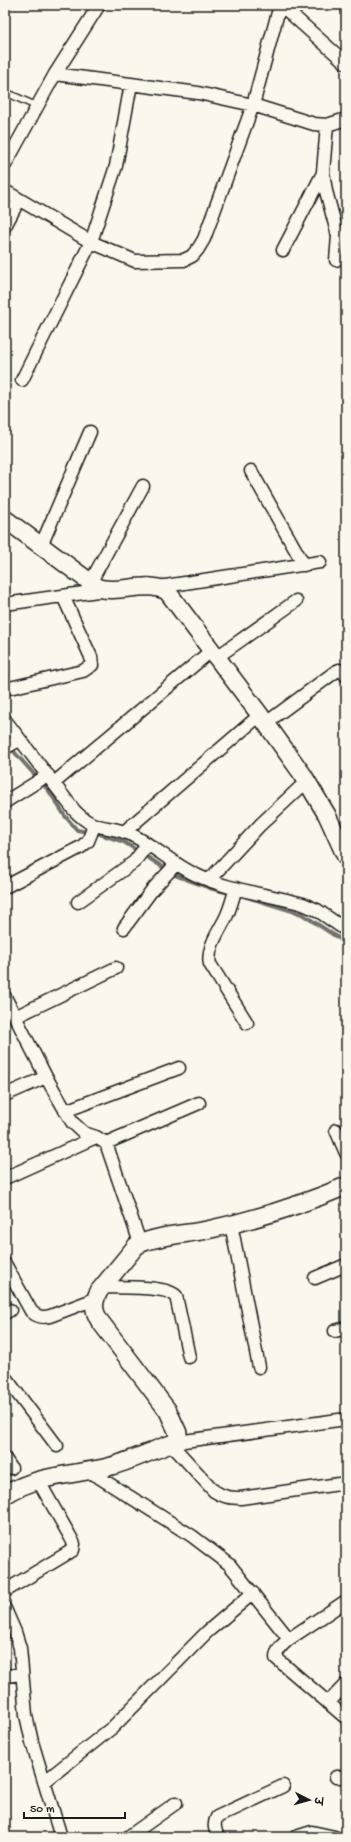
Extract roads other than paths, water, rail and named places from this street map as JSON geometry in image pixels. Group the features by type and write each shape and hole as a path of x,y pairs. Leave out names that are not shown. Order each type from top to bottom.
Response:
{"street":[{"path":"5,165 36,106 99,5"},
{"path":"5,191 91,242 114,253 135,261 171,262 184,260 192,256 204,239 253,105 280,5 346,64"},
{"path":"55,74 198,93 253,105 314,124 327,125 346,119"},
{"path":"22,380 91,242 116,166 131,84"},
{"path":"327,125 323,172 324,183 338,236 336,260"},
{"path":"283,250 323,172"},
{"path":"5,226 19,200"},
{"path":"41,546 90,432"},
{"path":"251,471 304,565"},
{"path":"90,583 143,486"},
{"path":"5,520 90,583 98,588 106,590"},
{"path":"159,588 320,562"},
{"path":"5,604 106,590 149,586 167,591 263,719 307,781 327,815 346,857"},
{"path":"5,689 83,671 92,665 91,657 63,596"},
{"path":"5,802 45,780 215,654 296,602"},
{"path":"5,720 11,745 92,831 124,832 263,719 335,672 339,670 346,676"},
{"path":"209,880 260,825 307,781"},
{"path":"5,887 81,847 92,831"},
{"path":"124,832 143,851 170,869 209,880 234,894 303,904 317,910 346,929"},
{"path":"78,902 143,851"},
{"path":"124,928 170,869"},
{"path":"234,894 210,949 209,958 210,964 247,1023"},
{"path":"16,1017 116,968"},
{"path":"5,997 65,1111 79,1130 101,1140 140,1244"},
{"path":"65,1111 179,1068"},
{"path":"5,1095 46,1077"},
{"path":"5,1178 199,1103"},
{"path":"336,1130 346,1153"},
{"path":"174,1443 178,1433 168,1411 99,1320 94,1308 99,1293 130,1253 140,1244 231,1224 285,1208 346,1186"},
{"path":"231,1224 259,1367"},
{"path":"5,1264 31,1311 36,1316 43,1318 99,1293 161,1290 172,1292 176,1296 189,1357"},
{"path":"315,1278 346,1265"},
{"path":"5,1377 57,1446"},
{"path":"5,1495 24,1485 38,1480 110,1467 174,1443 346,1420"},
{"path":"174,1443 214,1491 221,1496 228,1498 241,1498 346,1483"},
{"path":"89,1471 192,1536 229,1564 289,1639"},
{"path":"5,1591 73,1550 74,1544 71,1538 38,1480"},
{"path":"44,1782 113,1727 207,1632 252,1592"},
{"path":"346,1601 289,1639 276,1654 276,1658 346,1718"},
{"path":"5,1609 20,1648 26,1715 61,1837"},
{"path":"5,1676 22,1674"},
{"path":"328,1703 346,1684"},
{"path":"218,1837 214,1822 217,1817 283,1786"},
{"path":"128,1837 176,1803"},
{"path":"296,1837 312,1832 335,1837"}],"lane":[{"path":"5,92 36,106"}],"waterway":[{"path":"5,738 9,746 49,791 65,816 77,830 100,834 124,842 175,875 213,889 233,894"},
{"path":"240,895 302,914 346,943"}]}
